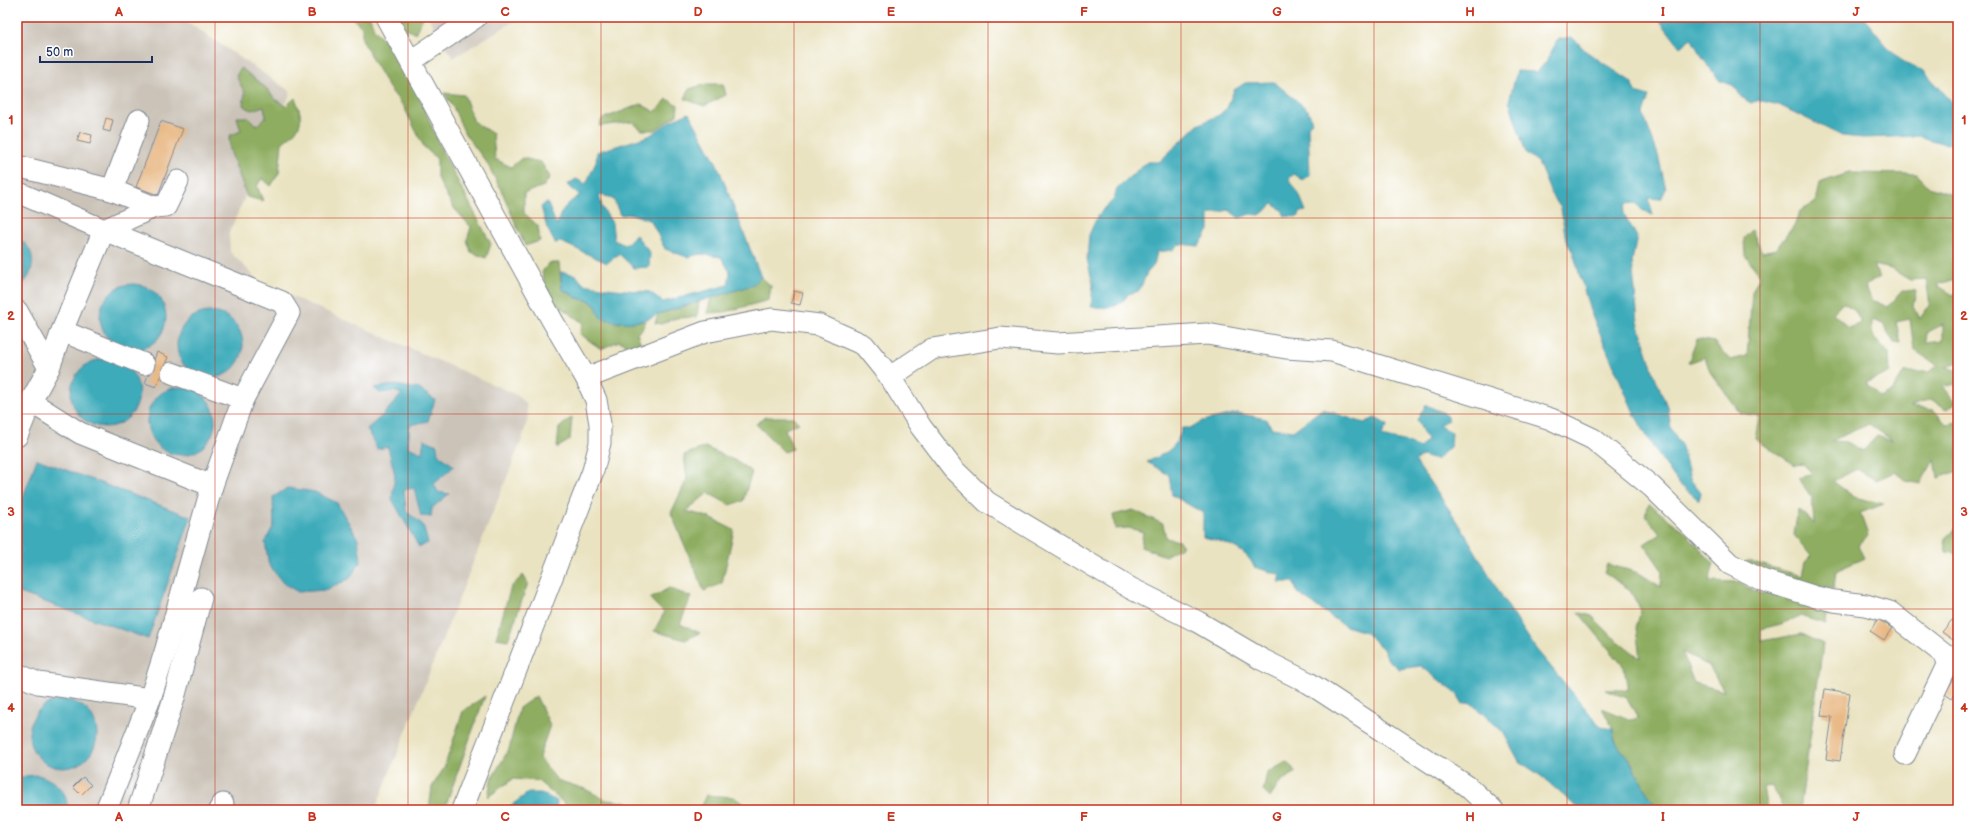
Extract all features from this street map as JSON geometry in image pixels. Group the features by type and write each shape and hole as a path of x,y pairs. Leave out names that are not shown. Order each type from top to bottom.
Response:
{"street":[{"path":"386,17 552,320 586,378 596,400 600,424 600,443 593,471 462,810"},
{"path":"411,62 476,17"},
{"path":"112,190 139,120"},
{"path":"17,166 112,190 154,207"},
{"path":"17,436 27,398 49,368 62,331 104,230 154,207 166,206 178,181"},
{"path":"17,192 104,230 282,302 289,313 244,399 212,486 165,652 150,699 106,810"},
{"path":"17,311 49,368"},
{"path":"586,378 705,332 772,319 819,325 864,345 890,377 921,427 953,469 987,502 1130,588 1198,622 1308,683 1467,786 1493,810"},
{"path":"62,331 144,364"},
{"path":"890,377 932,349 1000,338 1058,343 1207,334 1286,348 1332,351 1551,418 1593,439 1646,482 1730,564 1762,580 1834,601 1866,605 1890,612 1954,657 1905,754"},
{"path":"172,373 244,399"},
{"path":"27,398 80,433 212,486"},
{"path":"138,810 174,698 201,598"},
{"path":"17,674 38,683 150,699"}],"shaded area":[{"path":"17,17 180,17 291,92 229,233 230,252 261,283 517,395 526,404 528,418 522,439 375,810 17,810"},
{"path":"428,17 521,17 453,58"}],"green space":[{"path":"351,17 370,17 374,29 396,54 418,94 443,153 491,244 486,258 471,252 467,240 471,227 453,207 437,178 437,159 424,147 404,107 389,88 373,61 362,39 362,27"},
{"path":"399,17 423,18 415,33 402,27"},
{"path":"241,68 266,88 276,100 286,106 295,98 301,119 298,128 282,143 279,173 271,186 262,178 257,186 263,201 247,197 230,150 229,136 241,131 237,117 247,117 257,125 266,117 264,106 251,110 243,105 245,93 236,76"},
{"path":"707,84 723,84 726,95 704,106 685,99 689,89"},
{"path":"444,93 464,95 474,122 493,134 495,159 511,167 522,158 541,162 550,177 544,186 524,193 524,213 538,226 540,241 525,246 503,194 487,163 465,134 454,109"},
{"path":"667,99 678,105 677,115 655,130 642,130 632,122 599,126 602,119 641,104 655,112"},
{"path":"1849,173 1917,174 1929,187 1958,197 1958,278 1937,285 1953,295 1958,292 1958,363 1946,367 1958,371 1958,384 1943,386 1955,402 1946,410 1931,399 1910,407 1934,410 1946,424 1958,422 1958,471 1938,478 1935,459 1920,484 1906,481 1895,472 1876,480 1857,469 1833,481 1854,497 1884,504 1860,513 1868,535 1858,546 1864,558 1836,571 1834,588 1806,585 1743,563 1749,561 1802,576 1805,562 1811,556 1794,535 1798,509 1814,524 1812,498 1798,478 1813,474 1803,464 1795,465 1755,439 1759,416 1740,413 1710,372 1705,357 1688,363 1697,339 1714,342 1730,360 1747,356 1752,292 1760,275 1745,256 1744,238 1752,230 1762,252 1776,249 1795,224 1800,211 1815,203 1819,183","holes":["1873,265 1891,269 1910,280 1926,279 1930,305 1920,318 1913,306 1916,291 1903,290 1888,307 1872,300 1865,286 1880,277","1843,303 1854,309 1861,323 1849,328 1833,313","1910,319 1914,350 1937,365 1929,372 1904,372 1892,391 1880,397 1866,383 1890,372 1889,353 1872,335 1872,320 1883,324 1894,343 1901,344 1896,322","1943,324 1943,341 1926,343 1927,332","1869,424 1893,441 1877,436 1863,451 1847,442 1831,441"]},
{"path":"549,263 559,263 562,289 577,298 590,301 614,323 646,321 642,329 637,333 642,347 634,348 619,341 601,349 580,334 583,323 548,298 542,272"},
{"path":"761,277 771,286 769,300 725,312 707,313 711,298 753,285"},
{"path":"699,302 697,317 676,318 661,324 655,323 658,314"},
{"path":"572,417 570,440 557,448 559,428"},
{"path":"765,417 793,417 799,423 785,429 793,449 784,452 756,424"},
{"path":"705,447 736,461 752,472 743,501 730,505 708,493 686,511 708,517 734,530 722,583 704,591 671,513 687,479 684,455"},
{"path":"1649,504 1685,532 1714,564 1709,581 1737,582 1759,593 1784,595 1828,605 1826,624 1800,616 1781,624 1761,629 1761,641 1802,634 1823,644 1800,810 1785,810 1782,807 1773,786 1763,787 1767,810 1660,810 1650,799 1630,760 1620,751 1613,734 1613,729 1602,708 1631,720 1638,718 1627,698 1605,690 1628,690 1624,667 1578,612 1592,616 1613,637 1640,658 1636,628 1641,610 1629,589 1604,573 1607,564 1639,573 1661,587 1662,570 1644,544 1660,534 1645,515","holes":["1682,652 1709,666 1724,691 1694,683"]},
{"path":"1133,510 1163,524 1166,538 1179,541 1183,546 1165,556 1141,547 1143,532 1129,528 1115,529 1113,515"},
{"path":"1958,527 1958,554 1946,552 1945,538"},
{"path":"523,575 528,583 508,640 496,638 511,587"},
{"path":"669,588 691,597 680,624 700,633 685,640 654,631 664,613 650,599"},
{"path":"485,696 444,810 429,810 432,787 444,768 463,711"},
{"path":"536,696 550,725 539,757 557,780 585,789 606,800 628,802 632,810 572,810 538,781 513,779 488,797 491,780 509,749 519,708"},
{"path":"1286,762 1297,772 1281,781 1270,798 1263,791 1267,773"},
{"path":"707,795 734,797 751,810 700,810"}],"water":[{"path":"1651,17 1863,17 1886,45 1906,64 1924,71 1952,102 1958,105 1958,143 1945,144 1918,136 1863,138 1842,136 1779,105 1758,100 1751,103 1741,97 1735,86 1720,81 1703,59 1691,38 1680,47 1660,21"},
{"path":"1572,37 1587,52 1633,83 1635,92 1649,96 1643,114 1658,155 1666,189 1661,199 1648,198 1653,215 1642,210 1636,203 1626,204 1624,214 1637,237 1632,261 1638,322 1654,374 1668,409 1671,428 1682,447 1690,479 1701,493 1699,500 1679,484 1653,447 1635,415 1590,311 1573,252 1566,241 1561,208 1552,196 1538,162 1526,153 1509,101 1517,71 1537,72 1546,62 1558,39"},
{"path":"1274,82 1308,110 1312,122 1308,126 1310,175 1303,180 1294,174 1289,179 1299,194 1306,211 1301,212 1298,217 1285,216 1282,210 1273,204 1260,215 1250,214 1239,218 1229,210 1209,214 1209,230 1199,246 1179,244 1173,250 1157,252 1154,265 1147,273 1139,291 1128,294 1121,303 1112,307 1102,308 1091,306 1093,284 1087,259 1089,235 1098,215 1114,199 1117,188 1147,162 1159,162 1198,125 1219,115 1227,108 1234,90 1245,83"},
{"path":"689,113 717,164 761,277 753,285 658,314 644,320 622,322 607,320 600,317 596,306 590,301 577,298 562,289 561,272 576,275 583,284 614,289 650,292 663,302 728,285 730,272 721,257 700,254 687,257 665,249 651,221 632,214 620,215 613,198 599,195 602,207 612,223 614,240 625,245 636,235 650,253 649,267 634,268 619,254 607,263 561,242 555,243 547,228 541,207 547,202 557,226 562,211 580,195 567,185 576,179 586,184 596,162 597,152 649,136 671,121"},
{"path":"17,238 29,249 32,256 32,263 28,277 17,288"},
{"path":"126,284 140,284 152,289 161,298 166,310 164,330 157,341 140,350 126,350 114,345 105,336 100,324 100,310 105,298 114,289"},
{"path":"203,312 217,312 229,317 238,326 243,338 241,358 234,369 217,378 203,378 191,373 182,364 177,352 177,338 182,326 191,317"},
{"path":"105,359 118,362 129,369 136,380 139,393 136,406 129,417 118,424 105,427 92,424 81,417 74,406 71,393 74,380 81,369 92,362"},
{"path":"395,385 419,389 435,400 428,421 410,425 408,447 422,453 424,439 437,445 438,454 454,466 434,484 438,492 449,494 432,508 431,517 421,516 414,488 404,490 406,511 423,525 428,543 419,547 392,499 395,475 388,447 377,449 367,429 382,416 402,394 394,391 380,393 374,388"},
{"path":"181,387 194,390 205,397 212,408 215,421 212,434 205,445 194,452 181,455 168,452 157,445 150,434 147,421 150,408 157,397 168,390"},
{"path":"1426,405 1444,413 1449,420 1438,425 1452,433 1451,446 1436,460 1422,456 1415,461 1458,522 1507,605 1536,649 1601,727 1613,729 1614,738 1618,746 1630,761 1647,792 1660,810 1580,810 1541,776 1519,761 1503,732 1471,703 1463,704 1457,694 1421,666 1399,669 1388,660 1383,649 1365,632 1345,626 1297,593 1294,582 1279,582 1281,575 1254,567 1251,560 1240,550 1225,543 1203,537 1203,513 1172,495 1169,475 1147,462 1169,450 1177,441 1182,428 1192,428 1203,421 1237,413 1266,419 1272,428 1293,431 1322,409 1364,423 1375,418 1388,425 1381,436 1403,441 1420,448 1427,440 1417,420"},
{"path":"37,459 191,517 148,639 17,592 17,514"},
{"path":"288,488 315,492 337,503 358,539 361,561 349,579 325,590 298,592 283,583 269,565 265,542 274,525 273,497"},
{"path":"63,700 76,703 87,710 94,721 97,734 94,747 87,758 76,765 63,768 50,765 39,758 32,747 29,734 32,721 39,710 50,703"},
{"path":"38,775 50,780 59,787 66,797 67,810 17,810 17,780 26,776"},
{"path":"528,793 541,793 557,801 556,810 505,810"}],"building":[{"path":"106,118 113,120 110,132 103,130"},
{"path":"161,121 183,129 158,195 136,187"},
{"path":"80,132 92,135 90,144 77,141"},
{"path":"794,291 803,293 800,305 791,303"},
{"path":"157,352 168,357 156,387 145,383"},
{"path":"1878,619 1892,628 1884,640 1870,631"},
{"path":"1952,620 1958,624 1958,633 1953,640 1942,632"},
{"path":"1958,671 1958,689 1952,699 1945,694"},
{"path":"1825,689 1850,693 1840,761 1826,759 1832,717 1821,716"},
{"path":"83,777 91,785 81,795 73,787"}]}
